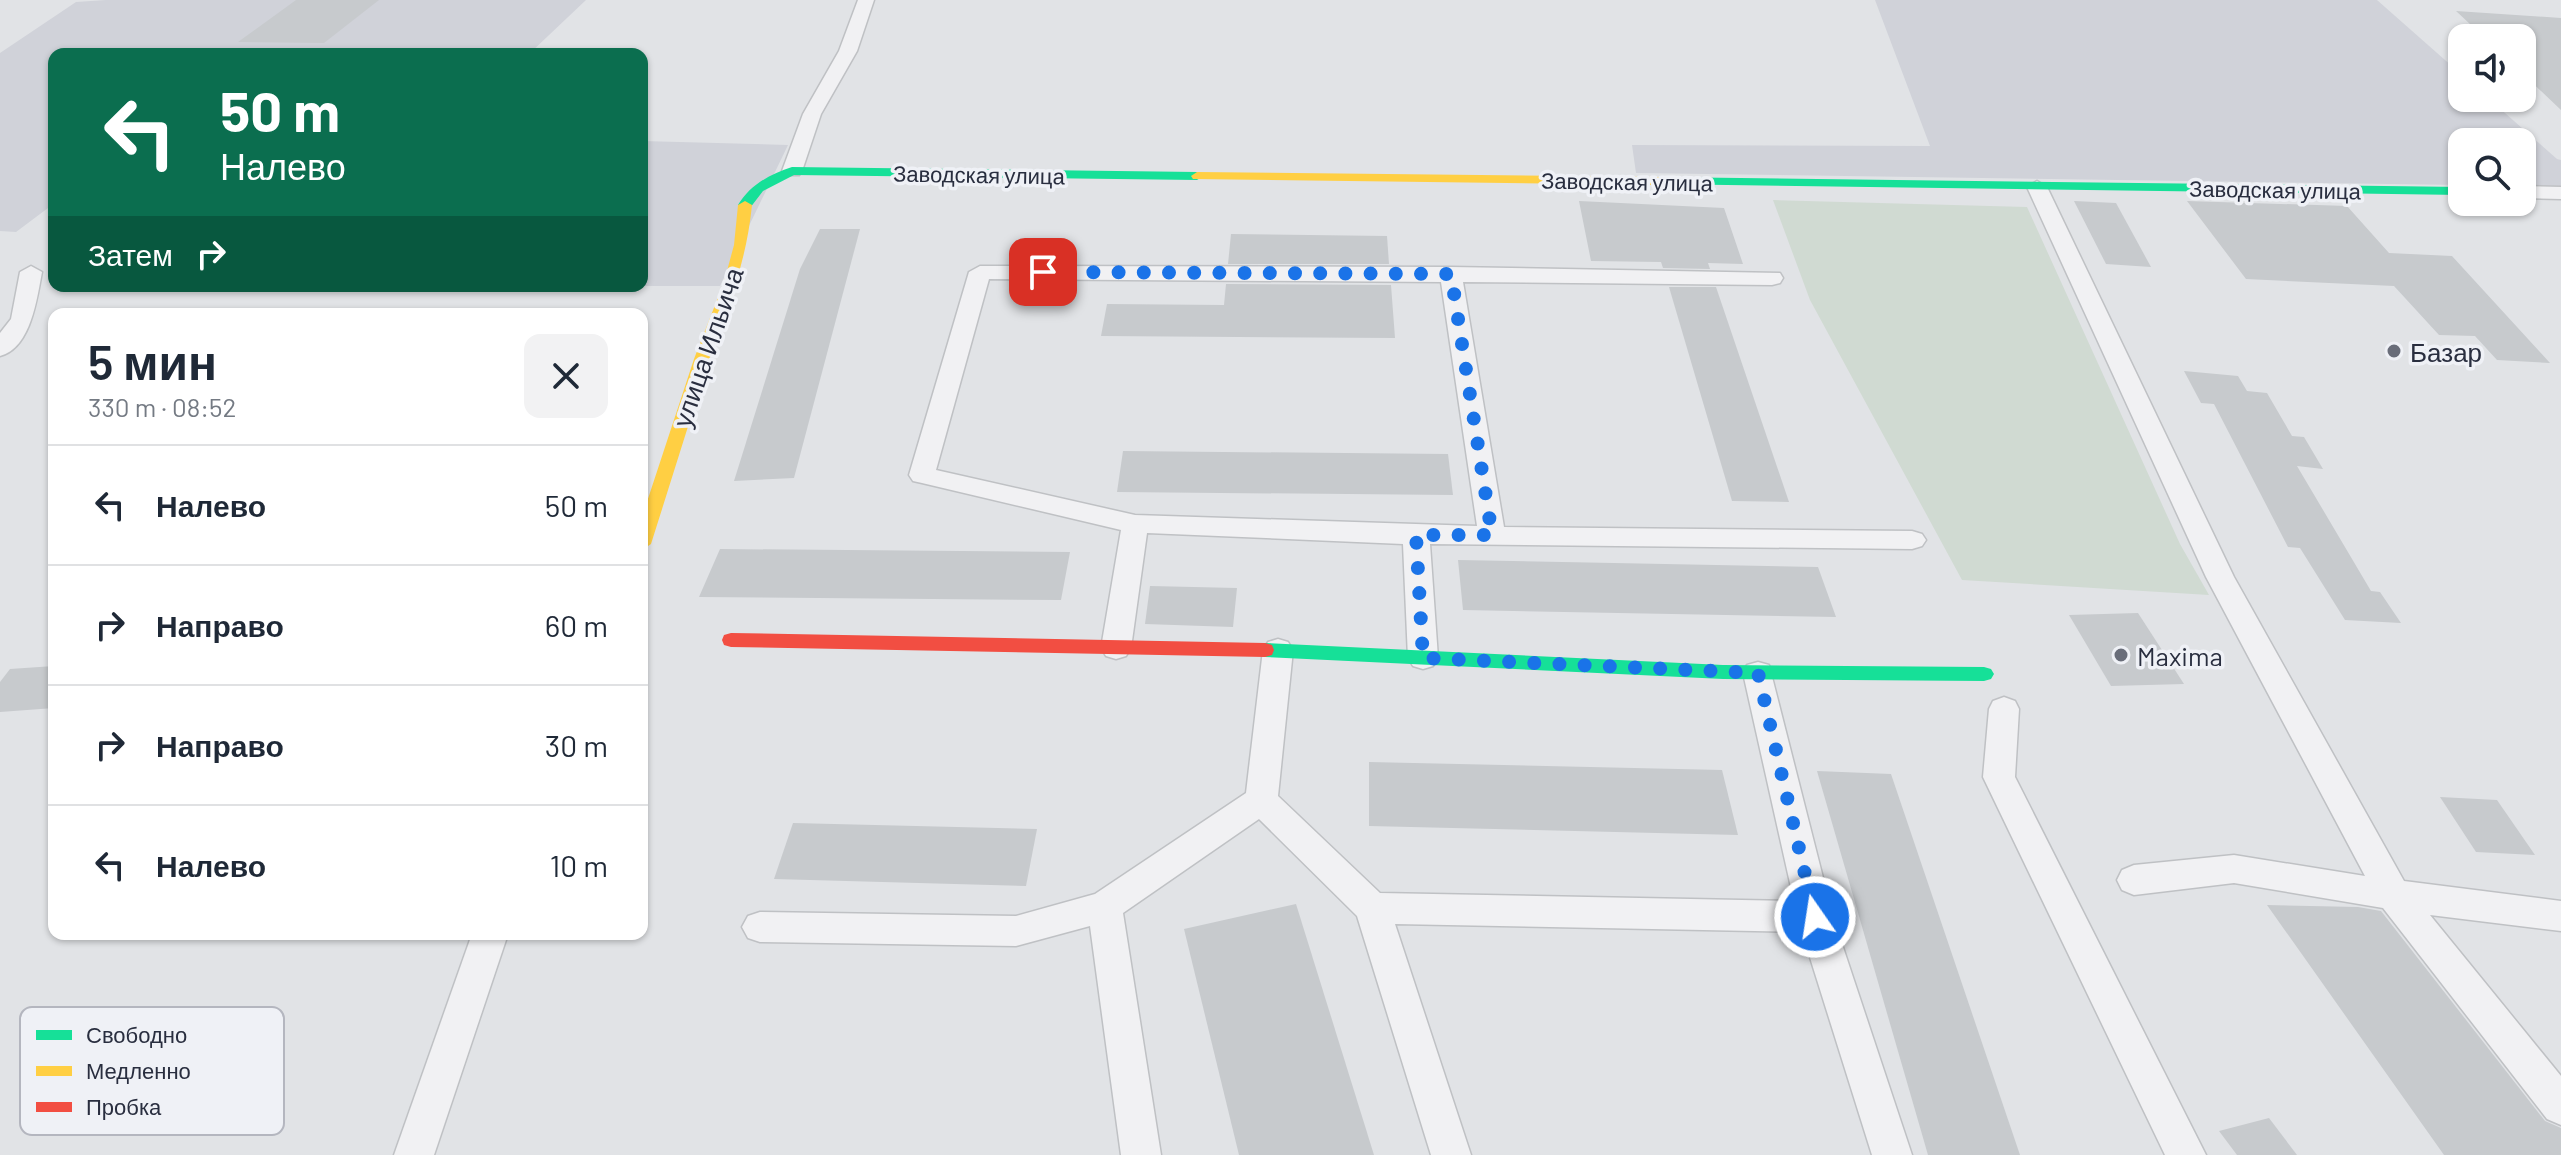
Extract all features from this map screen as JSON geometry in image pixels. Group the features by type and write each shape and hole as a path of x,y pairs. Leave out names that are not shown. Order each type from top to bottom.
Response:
{"street":[{"path":"792,171 812,114 848,51 866,0"},
{"name":"Заводская улица","path":"792,171 2448,191"},
{"name":"улица Ильича","path":"648,526 702,359 731,282 741,245 743,211 748,198 763,185 792,171"},
{"path":"2037,187 2220,577 2393,895 2561,1106"},
{"path":"2536,192 2561,193"},
{"path":"0,349 22,320 31,272"},
{"path":"1772,278 980,272 922,475 1135,524 1416,535 1912,540"},
{"path":"1451,274 1492,535"},
{"path":"1116,648 1135,524"},
{"path":"1416,535 1423,658"},
{"path":"731,640 1278,650 1758,673 1984,674"},
{"path":"760,927 1016,931 1105,907 1261,800 1278,650"},
{"path":"1758,673 1815,917 1892,1155"},
{"path":"2004,709 1999,777 2186,1155"},
{"path":"1261,800 1372,908 1451,1155"},
{"path":"2134,880 2234,869 2393,895 2561,916"},
{"path":"1105,907 1141,1155"},
{"path":"1372,908 1815,917"},
{"path":"414,1155 488,940"}],"shaded area":[{"path":"586,0 535,48 48,48 48,208 16,232 0,231 0,53 76,2"},
{"path":"1875,0 2377,0 2448,63 2448,112 2504,112 2522,128 2448,128 2448,185 1636,173 1632,145 1930,146"},
{"path":"2536,140 2561,160 2561,187 2536,186"},
{"path":"648,141 788,145 720,286 648,286"},
{"path":"1773,200 2027,207 2180,544 2209,595 1962,580 1810,300"}],"building":[{"path":"296,0 379,0 324,43 238,42"},
{"path":"2456,11 2561,18 2561,110 2536,86 2536,24 2470,24"},
{"path":"1579,201 1724,208 1743,264 1708,263 1710,269 1663,268 1661,262 1591,261"},
{"path":"2074,201 2116,203 2151,267 2106,264"},
{"path":"2187,201 2347,206 2389,253 2452,256 2550,363 2497,360 2475,336 2439,335 2394,286 2246,279"},
{"path":"820,229 860,229 794,478 734,481 800,269"},
{"path":"1231,234 1387,236 1389,264 1228,264"},
{"path":"1226,284 1391,285 1395,338 1101,336 1107,304 1224,305"},
{"path":"1669,287 1716,287 1789,502 1732,501"},
{"path":"2184,371 2238,376 2247,391 2267,393 2292,436 2304,437 2323,469 2297,466 2371,591 2380,592 2401,623 2345,620 2300,548 2288,547 2214,404 2201,403"},
{"path":"1123,451 1448,454 1453,495 1117,492"},
{"path":"720,549 1070,552 1061,600 699,597"},
{"path":"1458,560 1818,567 1836,617 1463,610"},
{"path":"1150,586 1237,588 1233,627 1145,624"},
{"path":"2138,613 2184,684 2111,686 2069,615"},
{"path":"48,666 48,708 0,712 0,682 10,669"},
{"path":"1369,762 1722,770 1738,835 1369,826"},
{"path":"1817,771 1891,774 2020,1155 1928,1155"},
{"path":"2440,797 2497,800 2535,855 2476,852"},
{"path":"793,823 1037,829 1026,886 774,879"},
{"path":"1296,904 1374,1155 1239,1155 1184,929"},
{"path":"2267,905 2358,907 2381,911 2545,1121 2561,1128 2561,1155 2444,1155"},
{"path":"2269,1118 2297,1155 2237,1155 2219,1131"}],"traffic: fast":[{"path":"745,205 759,188 792,171 1197,176"},
{"path":"1660,181 2448,191"},
{"path":"1265,650 1723,672 1984,674"}],"traffic: slow":[{"path":"1197,176 1660,181"},
{"path":"648,526 702,359 731,282 741,245 745,205"}],"traffic: jam":[{"path":"731,640 1265,650"}],"place":[{"name":"Базар","path":"2394,351"},
{"name":"Maxima","path":"2121,655"}],"route":[{"path":"1043,272 1451,274 1492,535 1416,535 1423,658 1758,673 1815,917"}]}
